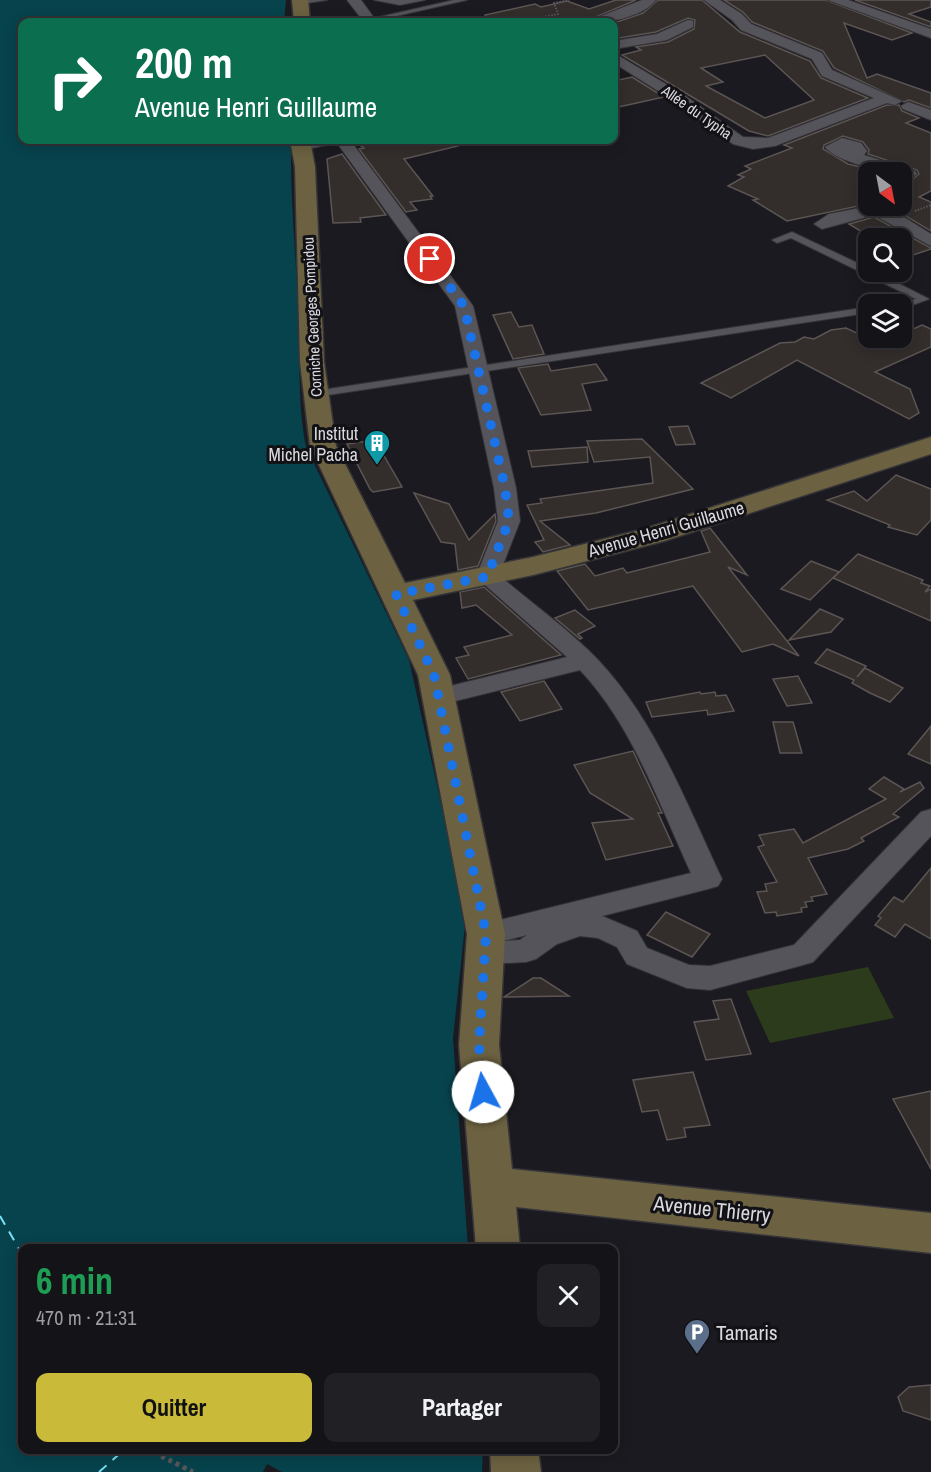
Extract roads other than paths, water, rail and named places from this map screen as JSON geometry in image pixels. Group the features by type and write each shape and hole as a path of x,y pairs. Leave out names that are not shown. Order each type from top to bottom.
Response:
{"main road":[{"path":"301,1 301,18"},
{"name":"Corniche Georges Pompidou","path":"312,146 315,394 323,446 426,656 439,697 486,944 479,1045 498,1244"},
{"name":"Avenue Henri Guillaume","path":"396,594 487,577 616,545 757,503 931,445"},
{"name":"Avenue Thierry","path":"493,1186 931,1233"},
{"path":"514,1454 516,1472"}],"street":[{"path":"354,0 368,18"},
{"path":"605,18 645,5 649,0"},
{"path":"711,0 737,17 746,27 817,56 827,73 931,115"},
{"path":"835,0 931,34"},
{"path":"618,44 660,39 688,24"},
{"name":"Allée du Typha","path":"618,59 680,98 738,141 753,144 770,143 898,102"},
{"path":"345,144 464,306 505,488 509,521 487,577 584,661 609,678 708,879 486,944"},
{"path":"852,155 868,162"},
{"path":"822,224 858,212"},
{"path":"892,216 931,241"},
{"path":"439,697 584,661"},
{"path":"486,944 526,951 547,936 579,925 602,927 627,939 637,956 687,976 710,978 803,954 931,819"}],"lane":[{"path":"301,1 324,0"},
{"path":"377,0 400,3 422,0"},
{"path":"388,18 464,0"},
{"path":"777,240 792,235 858,266"},
{"path":"891,282 924,299 912,303"},
{"path":"315,394 858,312"}],"water":[{"path":"0,0 286,0 284,18 18,18 18,144 291,144 301,402 306,447 409,660 466,916 453,1038 468,1244 18,1244 18,1454 483,1454 482,1472 282,1472 267,1464 263,1472 0,1472"}],"place":[{"name":"Institut Michel Pacha","path":"377,466"},
{"name":"Tamaris","path":"697,1355"}]}
